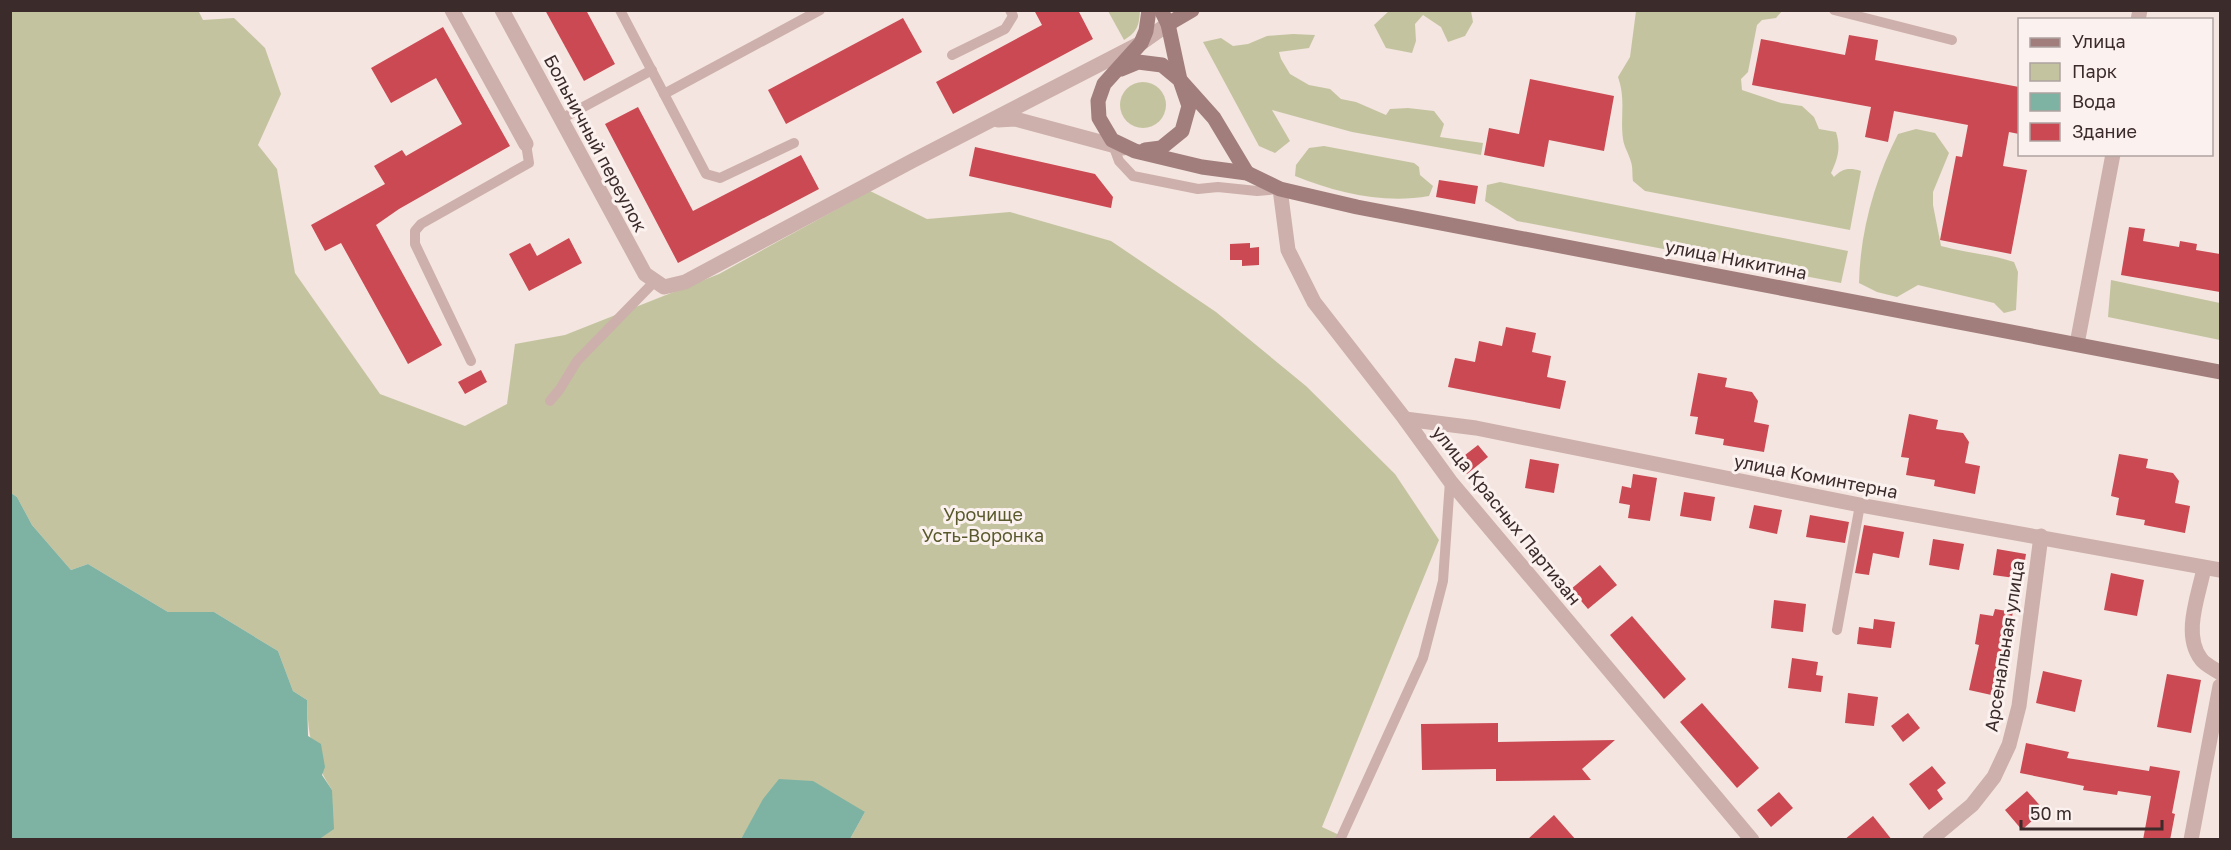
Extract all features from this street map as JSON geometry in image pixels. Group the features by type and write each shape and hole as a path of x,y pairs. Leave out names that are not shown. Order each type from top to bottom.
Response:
{"main road":[{"path":"1149,10 1146,31 1141,43 1104,84 1098,100 1099,118 1112,140 1135,151 1202,167 1247,173"},
{"path":"1135,151 1161,148 1182,131 1189,106 1164,17 1192,10"},
{"path":"1116,71 1138,62 1162,65 1180,80 1214,118 1247,173"},
{"name":"улица Никитина","path":"1247,173 1280,189 1357,207 2220,372"}],"street":[{"path":"452,10 526,144"},
{"name":"Больничный переулок","path":"502,10 645,274 659,284"},
{"path":"659,284 685,282 1141,43 1164,17"},
{"path":"989,121 1015,119 1135,151"},
{"path":"2077,344 2113,156"},
{"name":"улица Красных Партизан","path":"1280,189 1288,250 1314,302 1450,481 1752,840"},
{"name":"улица Коминтерна","path":"1405,419 1476,428 1860,505 2220,570"},
{"name":"Арсенальная улица","path":"1930,840 1972,804 1994,777 2009,745 2019,706 2040,536"},
{"path":"2204,568 2192,629 2194,645 2202,661 2220,673"},
{"path":"2191,840 2220,686"}],"lane":[{"path":"620,10 706,174 720,178 794,143"},
{"path":"664,94 820,10"},
{"path":"952,55 1005,29 1013,16 1010,10"},
{"path":"1834,10 1952,40"},
{"path":"561,119 652,70"},
{"path":"1099,118 1115,147 1119,161 1133,176 1197,189 1218,187 1257,191 1280,189"},
{"path":"471,361 415,244 415,231 421,224 529,163 526,144"},
{"path":"550,401 577,361 659,284"},
{"path":"1340,840 1423,658 1443,580 1450,481"},
{"path":"1837,630 1860,505"}],"green space":[{"name":"Урочище Усть-Воронка","path":"198,10 203,20 234,18 265,48 281,94 258,145 277,169 295,273 380,394 465,426 507,404 515,344 565,335 719,274 870,191 927,219 1010,212 1111,241 1216,312 1306,386 1395,474 1439,540 1322,827 1348,839 850,839 865,812 751,822 741,839 318,840 332,790 312,747 307,700 293,691 278,651 214,612 168,612 88,564 71,570 32,525 17,497 11,493 11,11"},
{"path":"1390,10 1471,11 1473,22 1465,36 1448,42 1441,27 1423,15 1415,24 1416,41 1412,53 1386,48 1374,25"},
{"path":"1108,11 1140,11 1135,31 1124,40"},
{"path":"1636,11 1782,11 1776,18 1762,20 1757,25 1748,72 1741,79 1742,90 1781,103 1802,106 1814,117 1819,129 1836,132 1838,153 1831,173 1834,177 1846,170 1861,171 1850,230 1645,191 1633,181 1632,164 1623,139 1622,93 1618,77 1630,57"},
{"path":"1315,35 1309,48 1279,52 1290,74 1309,85 1330,89 1341,99 1356,102 1386,115 1390,109 1408,108 1434,111 1444,124 1440,137 1483,143 1481,155 1352,132 1272,110 1290,141 1275,153 1259,146 1203,42 1221,38 1233,46 1248,44 1267,36"},
{"path":"1143,82 1159,89 1166,105 1159,121 1143,128 1127,121 1120,105 1127,89"},
{"path":"1916,129 1935,133 1949,153 1933,192 1933,205 1941,246 2014,262 2018,272 2016,310 2004,313 1994,303 1918,285 1897,297 1877,292 1859,283 1866,225 1882,169 1898,134"},
{"path":"1324,146 1414,163 1419,167 1420,175 1433,186 1429,196 1378,198 1344,192 1295,176 1296,165 1309,148"},
{"path":"1500,182 1848,251 1841,283 1517,221 1485,201 1487,185"},
{"path":"2111,280 2220,303 2220,340 2108,317"}],"water":[{"path":"11,493 17,497 32,525 71,570 88,564 168,612 214,612 278,651 293,691 307,700 308,736 321,744 325,767 322,775 332,790 334,829 318,840 11,839"},
{"path":"779,779 813,781 865,812 850,839 741,839 763,799"}],"building":[{"path":"545,10 586,10 615,64 584,81"},
{"path":"1034,10 1078,10 1093,39 953,114 936,82 1042,25"},
{"path":"903,18 922,52 786,124 768,90"},
{"path":"443,27 510,146 399,209 376,225 442,345 408,364 341,243 325,251 311,225 385,184 374,166 402,150 406,156 462,124 436,78 391,103 371,68"},
{"path":"1849,35 1878,40 1875,60 2018,87 2018,134 2009,132 2003,166 2027,170 2011,254 1940,240 1956,156 1962,157 1968,125 1894,111 1888,142 1865,137 1871,107 1752,85 1761,39 1845,55"},
{"path":"1530,79 1614,96 1604,151 1549,140 1544,167 1484,155 1489,128 1519,134"},
{"path":"638,107 693,211 801,155 819,189 678,263 605,124"},
{"path":"975,147 1095,174 1113,197 1111,208 969,176"},
{"path":"1439,180 1478,186 1475,204 1436,197"},
{"path":"2129,227 2145,229 2143,241 2179,247 2180,241 2197,244 2196,250 2220,254 2220,292 2121,275"},
{"path":"569,238 582,263 529,291 509,254 530,243 537,256"},
{"path":"1250,243 1250,248 1259,247 1259,265 1242,266 1242,260 1230,260 1230,244"},
{"path":"1506,327 1536,333 1532,352 1551,356 1547,377 1566,381 1560,409 1448,387 1455,358 1475,362 1479,341 1502,346"},
{"path":"481,370 487,382 465,394 458,382"},
{"path":"1698,373 1727,378 1725,387 1752,392 1758,401 1754,422 1769,425 1764,452 1723,445 1724,439 1695,434 1698,417 1690,416"},
{"path":"1909,414 1938,420 1936,429 1963,433 1969,442 1965,463 1980,466 1975,494 1934,486 1935,480 1906,475 1909,458 1901,457"},
{"path":"1478,445 1488,457 1467,474 1456,462"},
{"path":"2119,454 2148,459 2146,468 2173,473 2179,481 2175,503 2190,506 2185,533 2144,525 2145,520 2116,515 2119,498 2111,496"},
{"path":"1530,459 1559,464 1554,493 1525,488"},
{"path":"1633,474 1657,478 1650,521 1628,518 1630,505 1619,503 1622,486 1631,488"},
{"path":"1684,492 1715,497 1711,521 1680,516"},
{"path":"1754,505 1782,510 1777,534 1749,528"},
{"path":"1810,515 1849,522 1845,543 1806,537"},
{"path":"1864,525 1904,532 1899,558 1873,553 1869,575 1855,573"},
{"path":"1933,539 1964,544 1959,570 1929,565"},
{"path":"1997,549 2026,554 2022,579 1993,575"},
{"path":"1600,565 1617,585 1588,609 1571,589"},
{"path":"2111,573 2144,580 2137,616 2104,610"},
{"path":"1774,600 1806,604 1803,632 1771,628"},
{"path":"1995,609 2013,612 1996,696 1969,690 1979,645 1975,644 1980,614 1993,616"},
{"path":"1632,616 1686,679 1664,699 1610,635"},
{"path":"1874,619 1895,622 1891,648 1857,644 1859,627 1873,629"},
{"path":"1792,658 1818,662 1816,675 1823,676 1821,692 1788,688"},
{"path":"2043,671 2082,680 2075,712 2036,703"},
{"path":"2167,674 2201,680 2191,733 2157,727"},
{"path":"1848,693 1878,697 1874,726 1845,723"},
{"path":"1702,703 1759,768 1737,788 1680,722"},
{"path":"1908,713 1920,728 1903,742 1891,726"},
{"path":"1498,723 1498,742 1615,740 1582,769 1591,780 1496,781 1496,769 1422,770 1421,724"},
{"path":"2026,743 2069,752 2067,758 2149,771 2150,766 2180,771 2172,813 2175,814 2170,840 2143,840 2151,796 2118,791 2117,795 2083,790 2084,786 2020,773"},
{"path":"1932,766 1946,783 1937,790 1943,799 1929,810 1909,784"},
{"path":"2027,791 2044,810 2022,830 2005,810"},
{"path":"1779,792 1793,808 1771,827 1757,810"},
{"path":"1554,815 1576,840 1527,840"},
{"path":"1873,816 1892,840 1844,840"}]}
